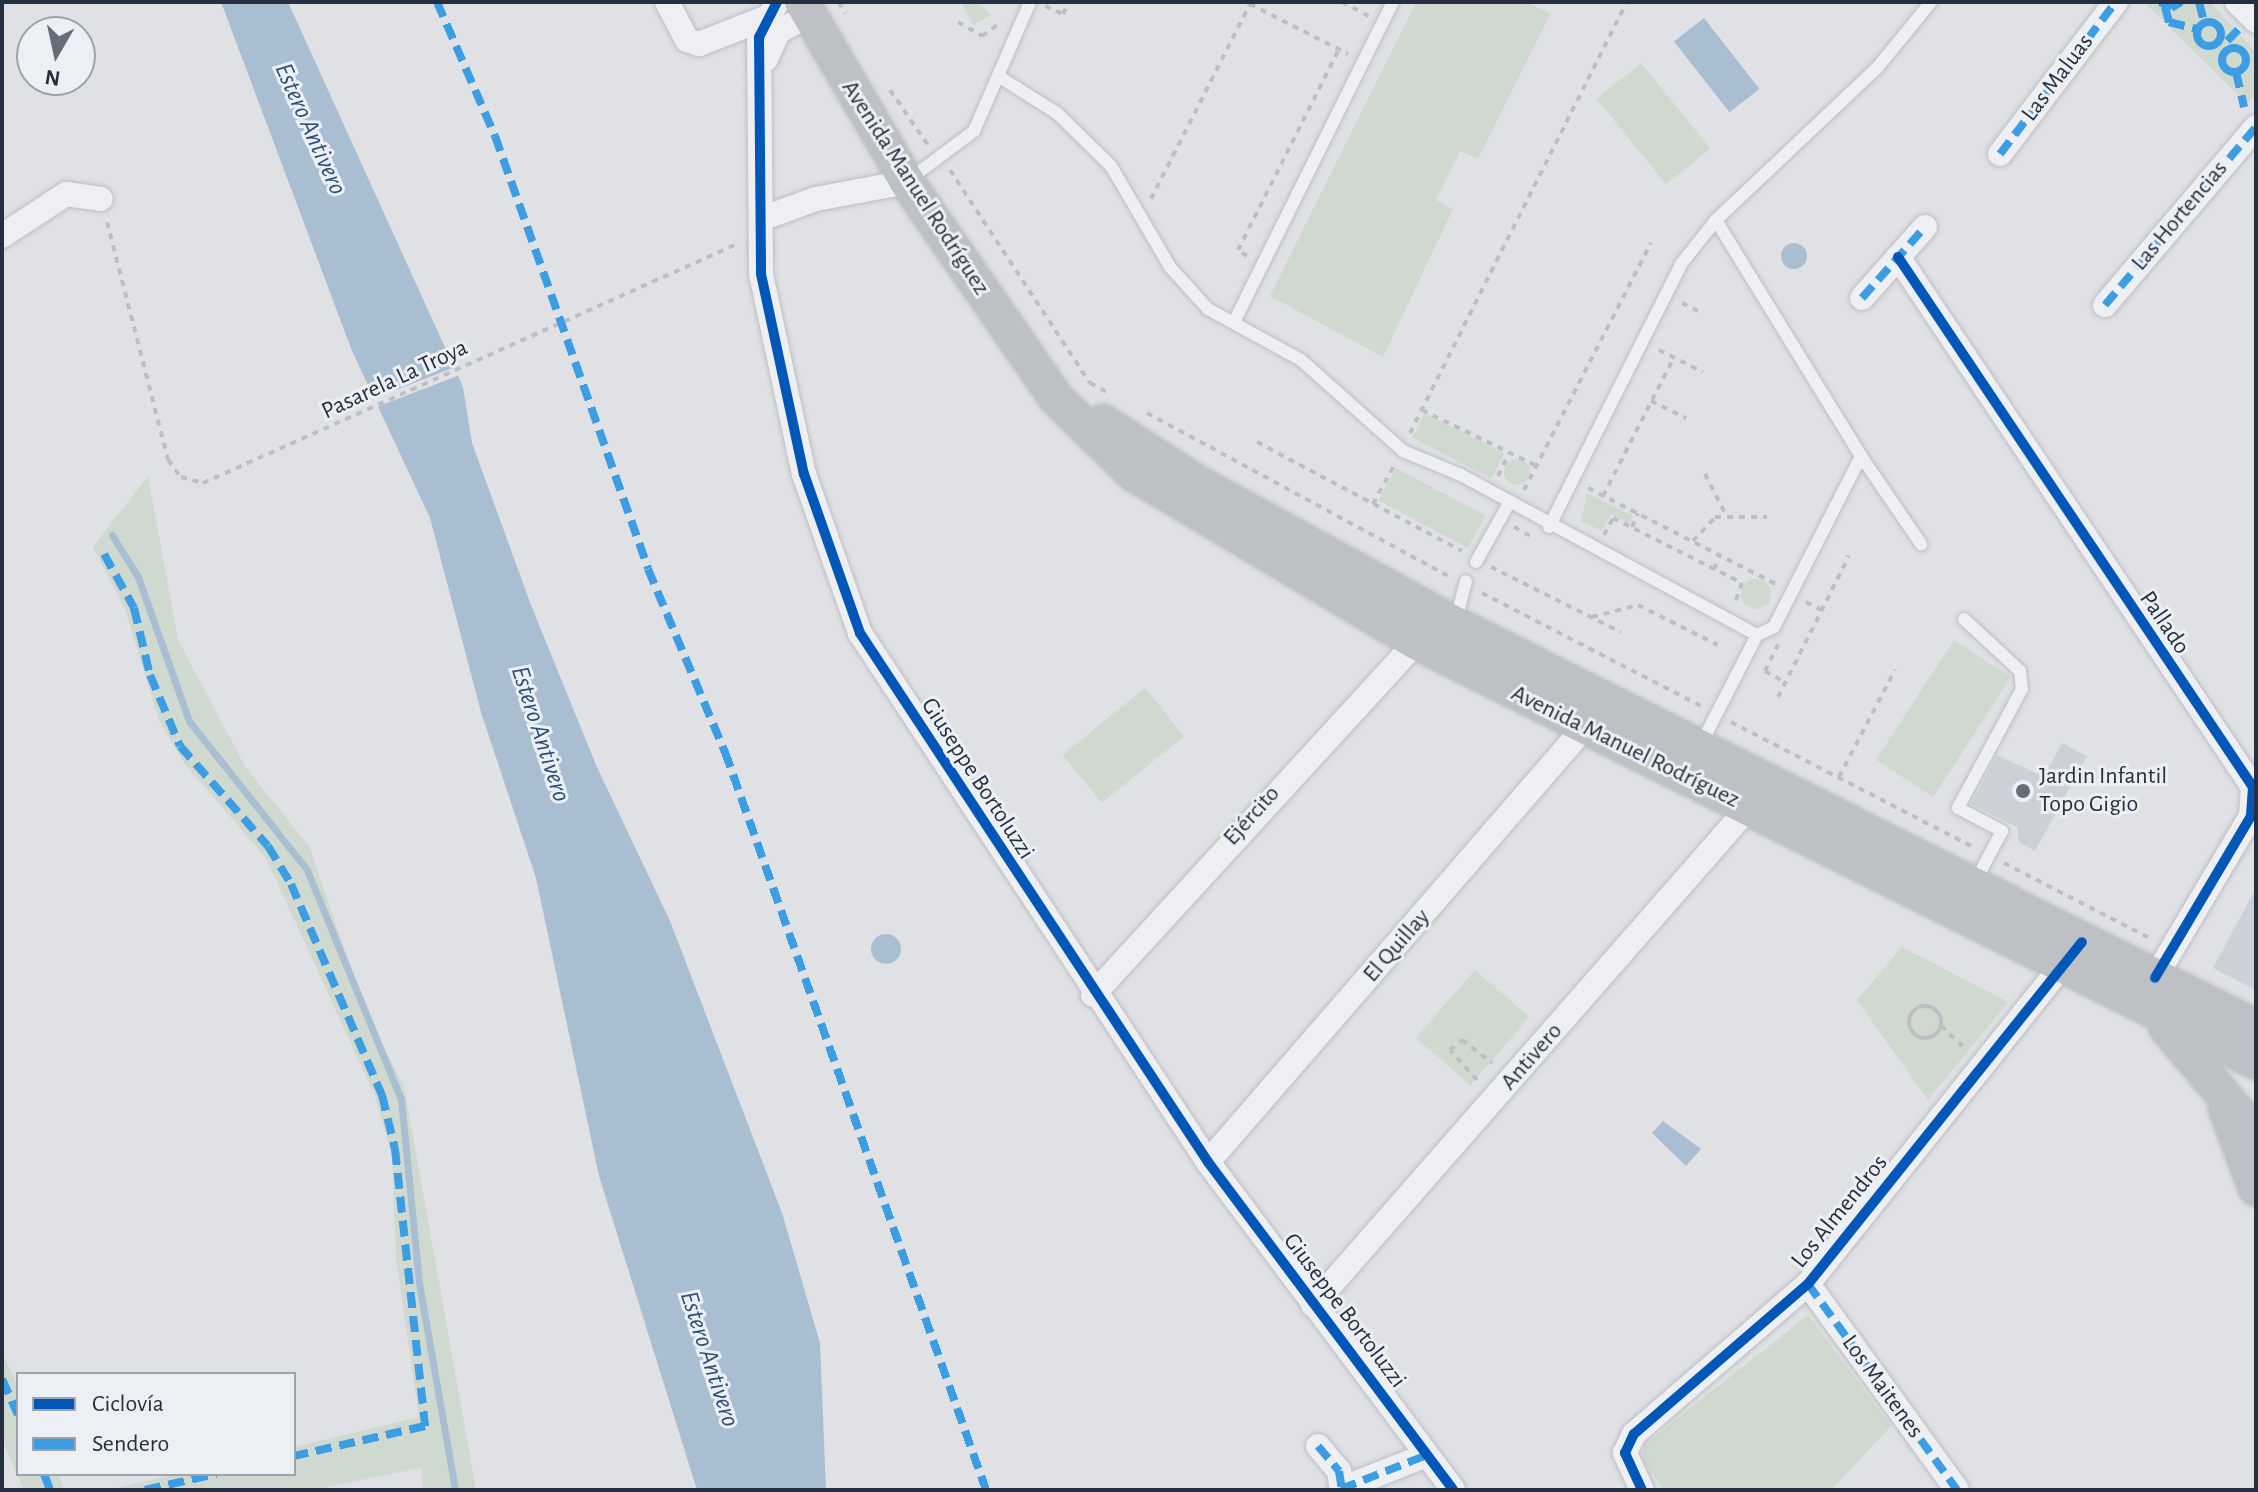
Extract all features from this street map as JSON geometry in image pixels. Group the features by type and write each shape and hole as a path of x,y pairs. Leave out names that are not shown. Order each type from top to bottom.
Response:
{"main road":[{"name":"Avenida Manuel Rodríguez","path":"817,6 907,182 1054,371 1161,461 1455,624 1572,709"},
{"name":"Avenida Manuel Rodríguez","path":"1054,371 1071,416 1134,474 1431,650 1572,709 1759,796 1868,852 2061,968 2158,1018 2256,1062"},
{"name":"Avenida Manuel Rodríguez","path":"1868,852 1972,887 2082,942 2162,963 2256,1027"},
{"path":"2158,1018 2256,1134"},
{"path":"2218,1086 2256,1189"}],"street":[{"path":"667,2 687,40 699,44 772,10"},
{"name":"Las Maluas","path":"2000,154 2116,2"},
{"path":"2237,2 2256,21"},
{"path":"762,73 778,32 817,6"},
{"name":"Giuseppe Bortoluzzi","path":"772,10 759,37 762,73 761,226 773,344 842,592 860,633 1093,995 1208,1162 1453,1490"},
{"name":"Las Hortencias","path":"2105,305 2256,127"},
{"path":"761,226 816,199 907,182"},
{"path":"2,236 66,194 101,199"},
{"path":"1862,298 1925,227"},
{"name":"Pallado","path":"1898,257 2253,787 2251,816 2162,963"},
{"name":"Ejército","path":"1093,995 1431,650"},
{"name":"El Quillay","path":"1208,1162 1572,709"},
{"name":"Antivero","path":"1313,1305 1759,796"},
{"name":"Los Almendros","path":"1642,1490 1625,1453 1634,1434 1808,1284 2082,942"},
{"name":"Los Maitenes","path":"1808,1284 1957,1490"},
{"path":"1318,1446 1339,1471 1342,1489 1427,1455"}],"lane":[{"path":"907,182 974,131 1030,2"},
{"path":"1234,322 1393,2"},
{"path":"1549,527 1681,264 1716,220 1877,68 1931,2"},
{"path":"998,76 1083,136 1131,194 1187,291 1318,373 1403,451 1757,635"},
{"path":"1716,220 1861,456 1921,544"},
{"path":"1692,763 1757,635 1774,627 1861,456"},
{"path":"1477,560 1508,505"},
{"path":"1431,650 1455,624 1462,581"},
{"path":"1964,619 2020,671 2022,689 1958,808 2002,831 1972,887"}],"path":[{"path":"1342,2 1370,17"},
{"path":"1358,10 1362,2"},
{"path":"1403,430 1409,435 1627,2"},
{"path":"1151,199 1251,3 1351,55"},
{"path":"817,6 851,26"},
{"path":"958,22 982,36 1005,14"},
{"path":"1250,257 1238,250 1339,49"},
{"path":"882,80 932,150"},
{"path":"941,160 1075,350 1090,383 1116,397"},
{"path":"1509,453 1497,479 1523,493 1651,243"},
{"path":"1674,314 1680,302 1700,312"},
{"path":"1649,362 1662,337"},
{"path":"1657,348 1703,372"},
{"path":"1603,496 1674,357"},
{"path":"1054,371 1103,404"},
{"path":"1651,401 1686,418"},
{"path":"1142,410 1705,709"},
{"path":"1422,410 1537,466"},
{"path":"1257,442 1477,560 1621,632"},
{"path":"1373,504 1395,464"},
{"path":"1593,473 1584,490 1638,513 1781,589 1788,574"},
{"path":"1705,474 1726,515"},
{"path":"1632,527 1638,513"},
{"path":"1693,541 1726,515 1767,517"},
{"path":"1592,530 1604,536 1613,518 1632,527 1742,583 1734,601 1743,606"},
{"path":"1714,569 1720,555"},
{"path":"1778,697 1849,556"},
{"path":"1801,599 1822,610"},
{"path":"1592,617 1638,605 1718,645"},
{"path":"1681,626 1687,615"},
{"path":"1843,770 1895,670"},
{"path":"1720,716 1986,854"},
{"path":"2000,861 2162,963"},
{"path":"1941,1026 1921,1039 1908,1022 1925,1006 1939,1014 1941,1026 1961,1040 1970,1059"},
{"path":"1477,1080 1450,1050 1462,1040 1492,1063"}],"shaded area":[{"path":"961,2 977,2 991,15 973,25"},
{"path":"1416,2 1527,2 1550,14 1478,159 1460,151 1436,200 1453,209 1383,357 1270,296"},
{"path":"2144,2 2210,2 2256,52 2256,93 2247,104"},
{"path":"1641,63 1710,148 1666,184 1597,99"},
{"path":"1425,413 1504,453 1492,478 1412,438"},
{"path":"1517,459 1526,463 1530,472 1526,481 1517,485 1508,481 1504,472 1508,463"},
{"path":"1396,468 1485,515 1468,548 1379,501"},
{"path":"148,476 178,640 246,768 309,846 369,1020 404,1086 476,1490 423,1490 421,1468 312,1490 108,1490 168,1476 296,1476 296,1447 419,1417 396,1258 392,1155 375,1096 266,858 184,763 159,720 125,609 93,547"},
{"path":"1587,493 1633,516 1629,524 1611,514 1602,531 1581,521"},
{"path":"1756,579 1767,583 1771,594 1767,605 1756,609 1745,605 1741,594 1745,583"},
{"path":"1954,640 2011,677 1933,797 1876,760"},
{"path":"1145,688 1184,736 1102,803 1063,755"},
{"name":"Jardin Infantil Topo Gigio","path":"2062,743 2087,756 2035,851 2019,842 2017,827 1971,804 1997,755 2044,777"},
{"path":"2256,888 2256,990 2213,968"},
{"path":"1902,947 2008,1002 1928,1100 1857,1000"},
{"path":"1475,970 1529,1017 1470,1085 1416,1038"},
{"path":"1808,1315 1891,1426 1831,1490 1664,1490 1642,1459 1644,1445"},
{"path":"2,1352 16,1383 16,1472 2,1440"},
{"path":"18,1476 59,1476 65,1490 24,1490"}],"water":[{"name":"Estero Antivero","path":"221,2 288,2 463,387 472,443 531,605 596,765 670,921 782,1213 820,1343 826,1490 697,1490 599,1176 536,878 481,712 430,518 352,351"},
{"path":"1704,18 1759,89 1729,112 1674,41"},
{"path":"1794,243 1804,246 1807,256 1804,266 1794,269 1784,266 1781,256 1784,246"},
{"path":"886,934 896,939 901,949 896,959 886,964 876,959 871,949 876,939"},
{"path":"1663,1121 1701,1149 1686,1166 1652,1133"}],"pier":[{"path":"458,366 461,374 371,409 367,401"}],"waterway":[{"path":"112,535 138,577 189,721 307,870 401,1099 419,1283 455,1490"}],"marked path":[{"path":"437,2 495,136 648,569 725,752 986,1490"},
{"path":"2000,154 2116,2"},
{"path":"2160,2 2171,8 2181,2"},
{"path":"2199,2 2204,22"},
{"path":"2165,7 2169,22 2197,29"},
{"path":"2209,22 2218,25 2221,34 2218,43 2209,46 2200,43 2197,34 2200,25 2209,22"},
{"path":"2227,41 2240,28"},
{"path":"2229,48 2239,48 2246,55 2246,60 2246,65 2239,72 2229,72 2222,65 2222,55 2229,48"},
{"path":"2236,72 2244,107"},
{"path":"2105,305 2256,127"},
{"path":"1862,298 1925,227"},
{"path":"104,554 134,608 150,675 180,746 268,846 291,884 382,1095 395,1149 425,1426 296,1456"},
{"path":"1808,1284 1957,1490"},
{"path":"2,1379 16,1410"},
{"path":"1318,1446 1339,1471 1342,1490"},
{"path":"1341,1489 1427,1455"},
{"path":"45,1476 50,1490"},
{"path":"145,1490 207,1476"}],"cycle path":[{"path":"777,2 759,37 761,274 804,474 860,633 1208,1162 1453,1490"},
{"path":"1898,257 2253,787 2251,816 2155,978"},
{"path":"1642,1490 1625,1453 1634,1434 1808,1284 2082,942"}],"place":[{"name":"Jardin Infantil Topo Gigio","path":"2023,791"}]}
